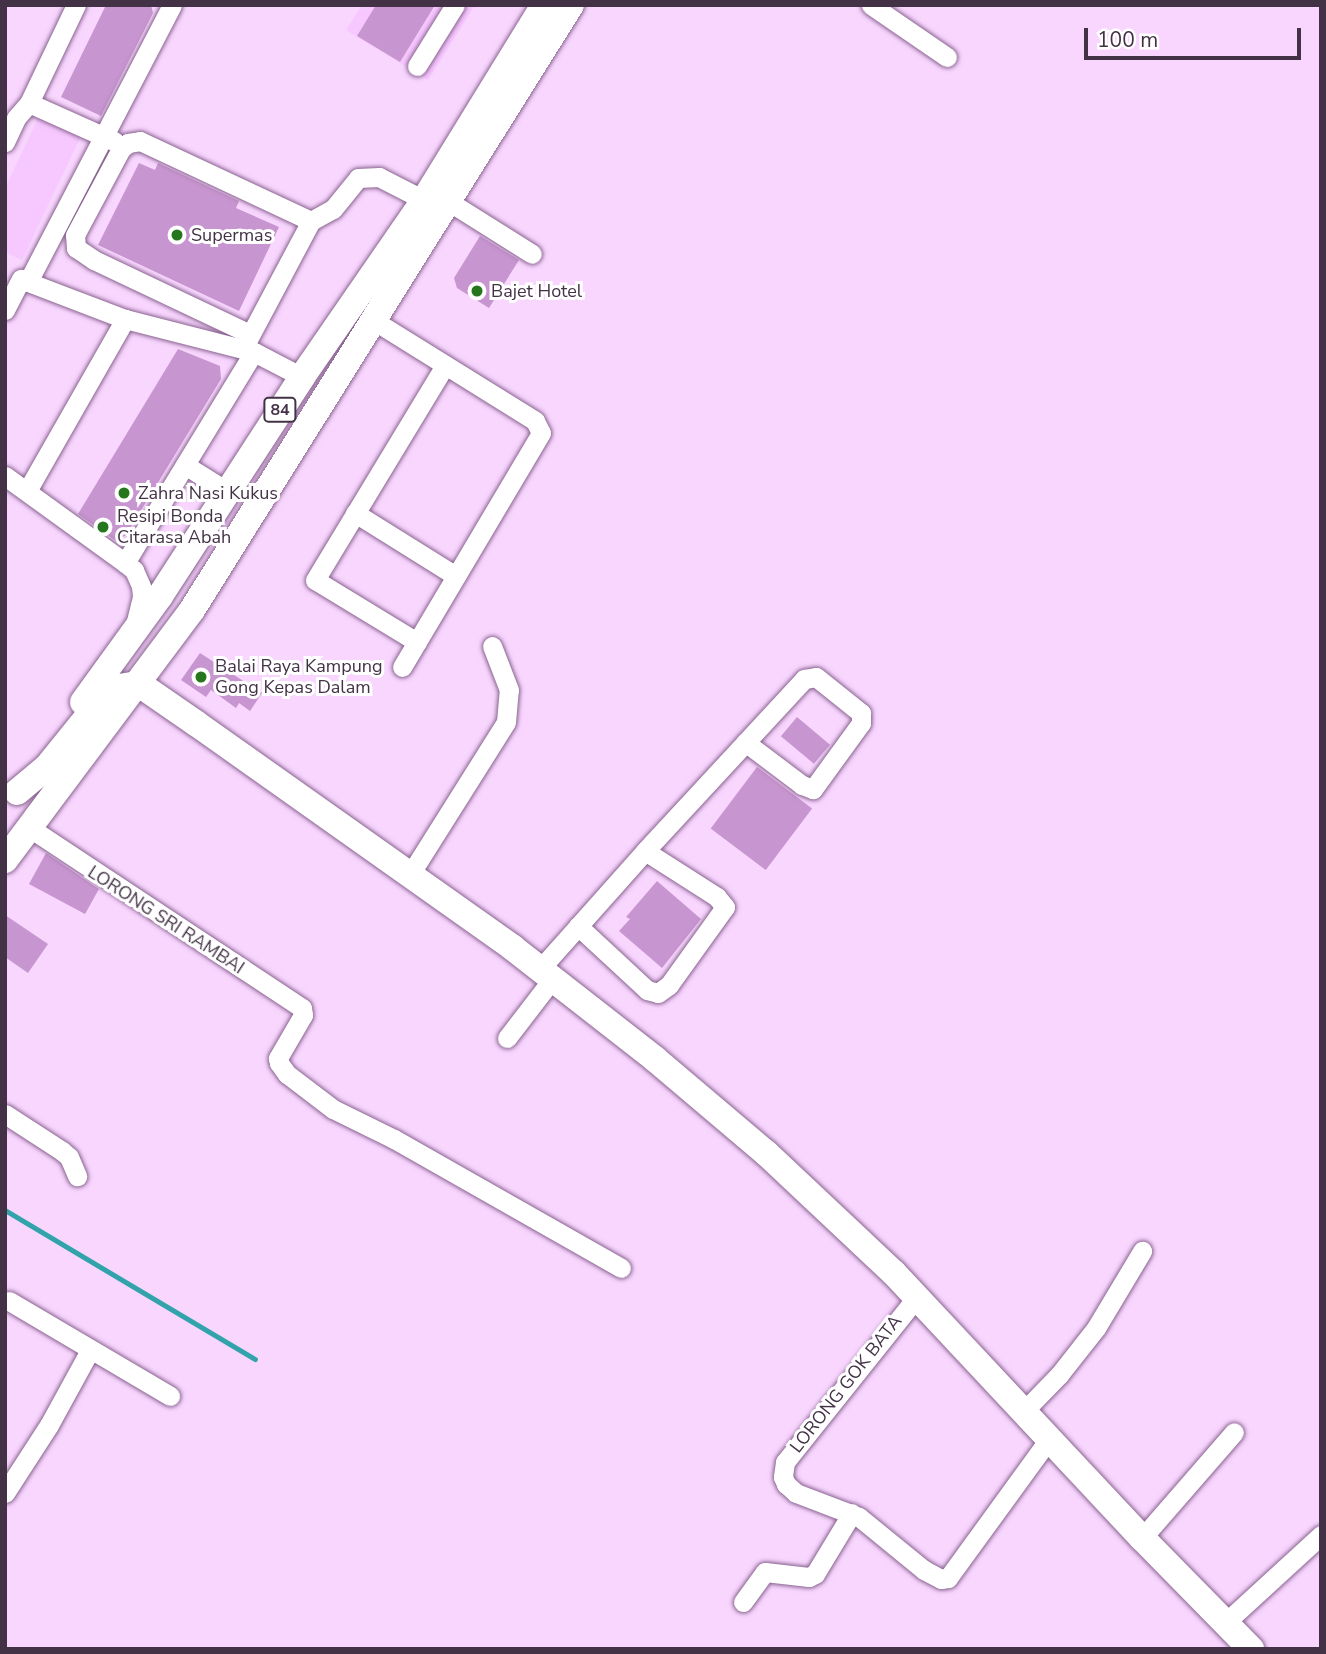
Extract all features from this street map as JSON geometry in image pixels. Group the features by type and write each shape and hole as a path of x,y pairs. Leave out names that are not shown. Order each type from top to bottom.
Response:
{"main road":[{"name":"84","path":"5,860 192,610 373,320 544,5"},
{"name":"84","path":"11,800 132,637 302,377 436,200 571,5"},
{"path":"139,684 138,657 149,631 195,562 200,534"},
{"path":"11,800 47,767 107,694 118,687 139,684 411,873 547,974 779,1165 841,1221 1251,1649"}],"street":[{"path":"5,142 17,111 76,5"},
{"path":"5,310 18,278 104,137 172,5"},
{"path":"417,66 455,5"},
{"path":"871,5 947,57"},
{"path":"17,111 104,137 124,146 140,141 311,221"},
{"path":"124,146 75,234 76,248 302,377"},
{"path":"125,562 185,465 311,221 333,209 358,178 379,177 436,200 532,254"},
{"path":"18,278 125,319 249,345"},
{"path":"27,491 125,319"},
{"path":"373,320 535,421 541,433 402,667"},
{"path":"417,642 314,580 445,365"},
{"path":"185,465 228,492"},
{"path":"5,476 125,562 138,577 142,596 132,637"},
{"path":"355,513 456,576"},
{"path":"411,873 506,722 509,690 492,646"},
{"path":"507,1038 578,926 745,742 809,676 816,677 861,713 861,723 813,789 802,785 745,742"},
{"name":"LORONG SRI RAMBAI","path":"30,828 303,1011 278,1058 287,1074 343,1116 394,1139 621,1268"},
{"path":"578,926 647,990 658,993 669,985 725,907 718,897 645,851"},
{"path":"5,1114 69,1157 77,1176"},
{"path":"1023,1412 1059,1375 1090,1336 1142,1251"},
{"name":"LORONG GOK BATA","path":"916,1298 784,1466 786,1484 796,1493 852,1513 924,1570 941,1579 948,1578 1049,1438"},
{"path":"9,1301 170,1396"},
{"path":"5,1493 49,1425 90,1350"},
{"path":"1142,1538 1234,1432"},
{"path":"743,1602 758,1577 765,1573 809,1577 815,1574 852,1513"},
{"path":"1226,1622 1321,1535"}],"shaded area":[{"path":"362,5 475,5 428,80 346,30"},
{"path":"42,110 84,130 22,260 5,252 5,188"}],"building":[{"path":"106,5 151,5 153,13 101,116 61,97"},
{"path":"376,5 435,5 400,62 357,36"},
{"path":"139,163 155,170 158,163 239,201 236,208 279,227 239,311 98,245"},
{"path":"480,236 519,260 489,308 457,288 454,278"},
{"path":"178,349 220,366 221,379 126,535 116,541 78,514"},
{"path":"200,653 262,693 250,711 239,703 236,708 211,690 206,697 181,680"},
{"path":"797,717 830,745 814,764 781,736"},
{"path":"757,767 812,809 766,870 711,828"},
{"path":"46,853 99,889 85,914 29,884"},
{"path":"657,881 701,919 662,968 619,931 630,919 626,917"},
{"path":"5,915 48,944 28,973 5,957"}],"waterway":[{"path":"5,1210 255,1359"}],"place":[{"name":"Supermas","path":"177,235"},
{"name":"Bajet Hotel","path":"477,291"},
{"name":"Zahra Nasi Kukus","path":"124,493"},
{"name":"Resipi Bonda Citarasa Abah","path":"103,527"},
{"name":"Balai Raya Kampung Gong Kepas Dalam","path":"201,677"}]}
